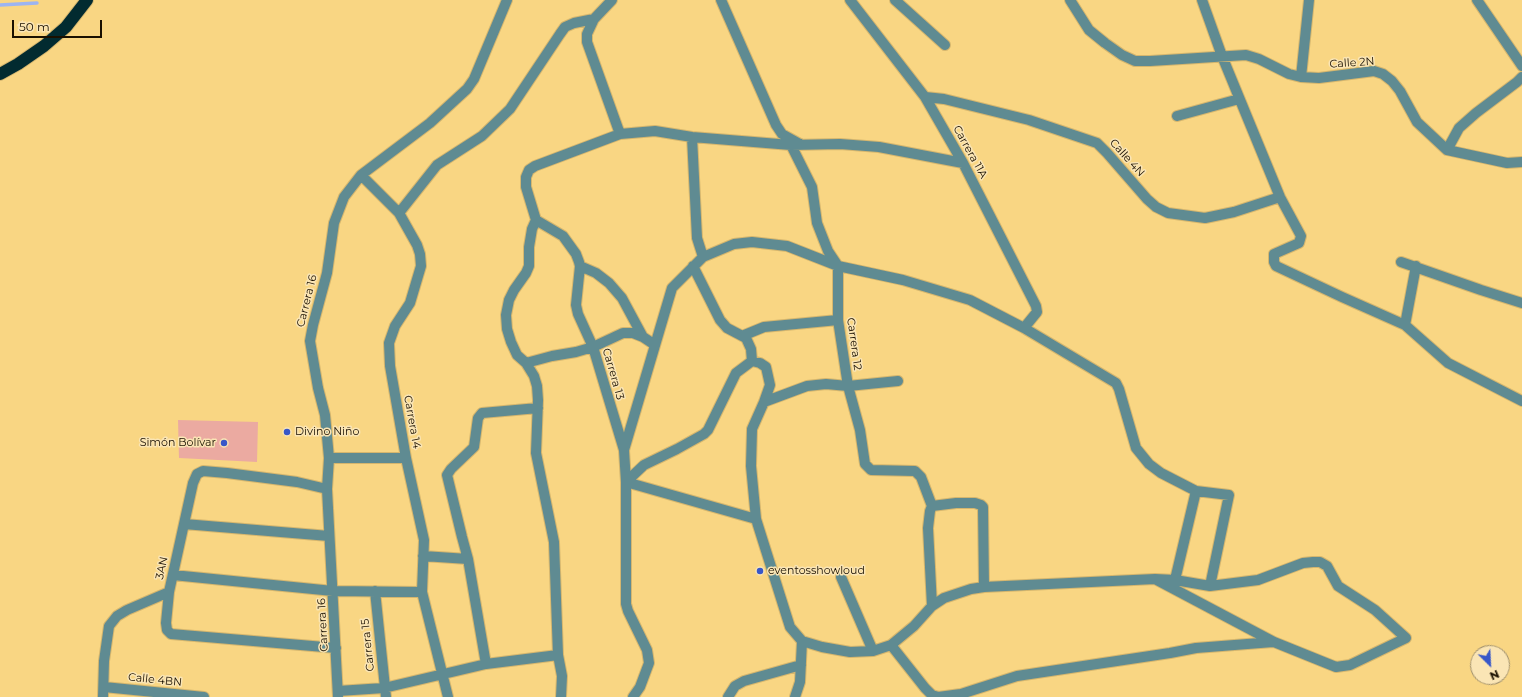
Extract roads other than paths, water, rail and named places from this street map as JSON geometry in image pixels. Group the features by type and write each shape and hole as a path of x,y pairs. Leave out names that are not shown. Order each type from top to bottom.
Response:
{"highway":[{"path":"0,74 18,64 44,46 66,27 87,0"}],"street":[{"name":"Carrera 16","path":"338,694 329,536 327,489 329,458 326,414 318,388 310,341 327,273 334,224 344,197 361,175 430,123 467,90 474,79 507,0"},
{"path":"612,0 594,19 587,34 587,42 620,134"},
{"path":"721,0 776,125 782,134 795,144 812,187 817,223 828,251 838,266"},
{"name":"Carrera 11A","path":"850,0 925,97 963,163 1036,306 1036,312 1024,328"},
{"path":"895,0 945,45"},
{"name":"Calle 2N","path":"1070,0 1089,30 1122,55 1135,61 1246,55 1259,58 1288,74 1301,77 1318,78 1374,71 1383,74 1392,81 1400,91 1416,122 1447,150 1507,164 1522,162"},
{"path":"1202,0 1239,99 1280,197 1302,238 1300,243 1274,254 1274,262 1276,266 1405,325 1448,363 1522,401"},
{"path":"1301,77 1309,0"},
{"path":"1476,0 1522,66"},
{"path":"399,214 437,165 482,136 510,109 565,27 574,23 594,19"},
{"path":"1447,150 1459,128 1522,77"},
{"name":"Calle 4N","path":"925,97 944,99 1029,120 1097,143 1147,199 1156,207 1168,213 1205,218 1234,212 1280,197"},
{"path":"1177,116 1239,99"},
{"path":"561,697 562,676 558,655 554,542 536,453 538,408 537,386 534,376 526,363 517,355 511,342 507,329 506,315 514,290 529,266 529,247 532,229 536,220 526,187 526,177 529,170 535,166 620,134 655,131 692,137 795,144 840,144 879,147 963,163"},
{"path":"692,137 697,238 703,257"},
{"name":"Carrera 14","path":"361,175 399,214 417,245 421,266 410,303 395,326 389,343 390,366 406,458 424,540 422,592 448,697"},
{"path":"536,220 563,236 576,254 580,266 596,273 609,283 622,298 643,337"},
{"path":"624,450 672,288 703,257 734,244 752,242 787,246 838,266 903,280 970,300 1024,328 1116,383 1119,388 1136,448 1149,464 1161,473 1196,491 1229,495 1210,586"},
{"path":"1401,262 1522,303"},
{"name":"Carrera 13","path":"580,266 577,310 593,347 624,450 626,482 626,604 647,650 649,663 640,687 633,697"},
{"path":"693,266 720,320 727,328 746,338 751,349 752,361"},
{"name":"Carrera 12","path":"838,266 838,320 848,386 860,430 865,464 871,470 915,471 921,477 932,506"},
{"path":"1405,325 1416,266"},
{"path":"742,336 764,327 838,320"},
{"path":"526,363 593,347 623,333 643,337 656,345"},
{"path":"752,361 760,363 766,367 770,385 753,425 752,434 751,466 756,519 790,627 802,641 822,647 850,652 873,650 891,645 914,626 932,606 944,598 955,593 984,587 1155,579 1175,580 1210,586 1258,580 1303,563 1320,562 1330,569 1338,586 1375,610 1406,638 1350,665 1336,667 1274,642 1155,579"},
{"path":"626,482 644,465 704,434 708,430 736,373 752,361"},
{"path":"764,402 807,386 826,384 848,386 898,382"},
{"path":"486,664 468,559 447,475 448,472 474,447 478,418 482,413 538,408"},
{"path":"329,458 406,458"},
{"name":"3AN","path":"327,489 297,482 227,473 203,471 197,474 169,592 166,623 167,630 171,634 336,648"},
{"path":"626,482 756,519"},
{"path":"1175,580 1196,491"},
{"path":"932,606 928,528 932,506 956,503 975,503 981,504 983,507 984,587"},
{"path":"184,524 329,536"},
{"path":"423,556 468,559"},
{"path":"173,575 333,591 422,592"},
{"path":"841,577 873,650"},
{"name":"Carrera 15","path":"374,591 385,693"},
{"path":"103,692 104,661 109,626 117,616 127,610 169,592"},
{"path":"795,697 800,682 802,641"},
{"path":"891,645 925,688 932,695 938,697 961,694 1017,676 1196,648 1274,642"},
{"path":"338,694 385,693 443,674 486,664 558,655"},
{"path":"728,697 735,686 744,681 801,665"},
{"name":"Calle 4BN","path":"103,692 204,697"}],"waterway":[{"path":"0,5 37,3"}],"place":[{"name":"Divino Niño","path":"287,432"},
{"name":"Simón Bolívar","path":"224,443"},
{"name":"eventosshowloud","path":"760,571"}]}
